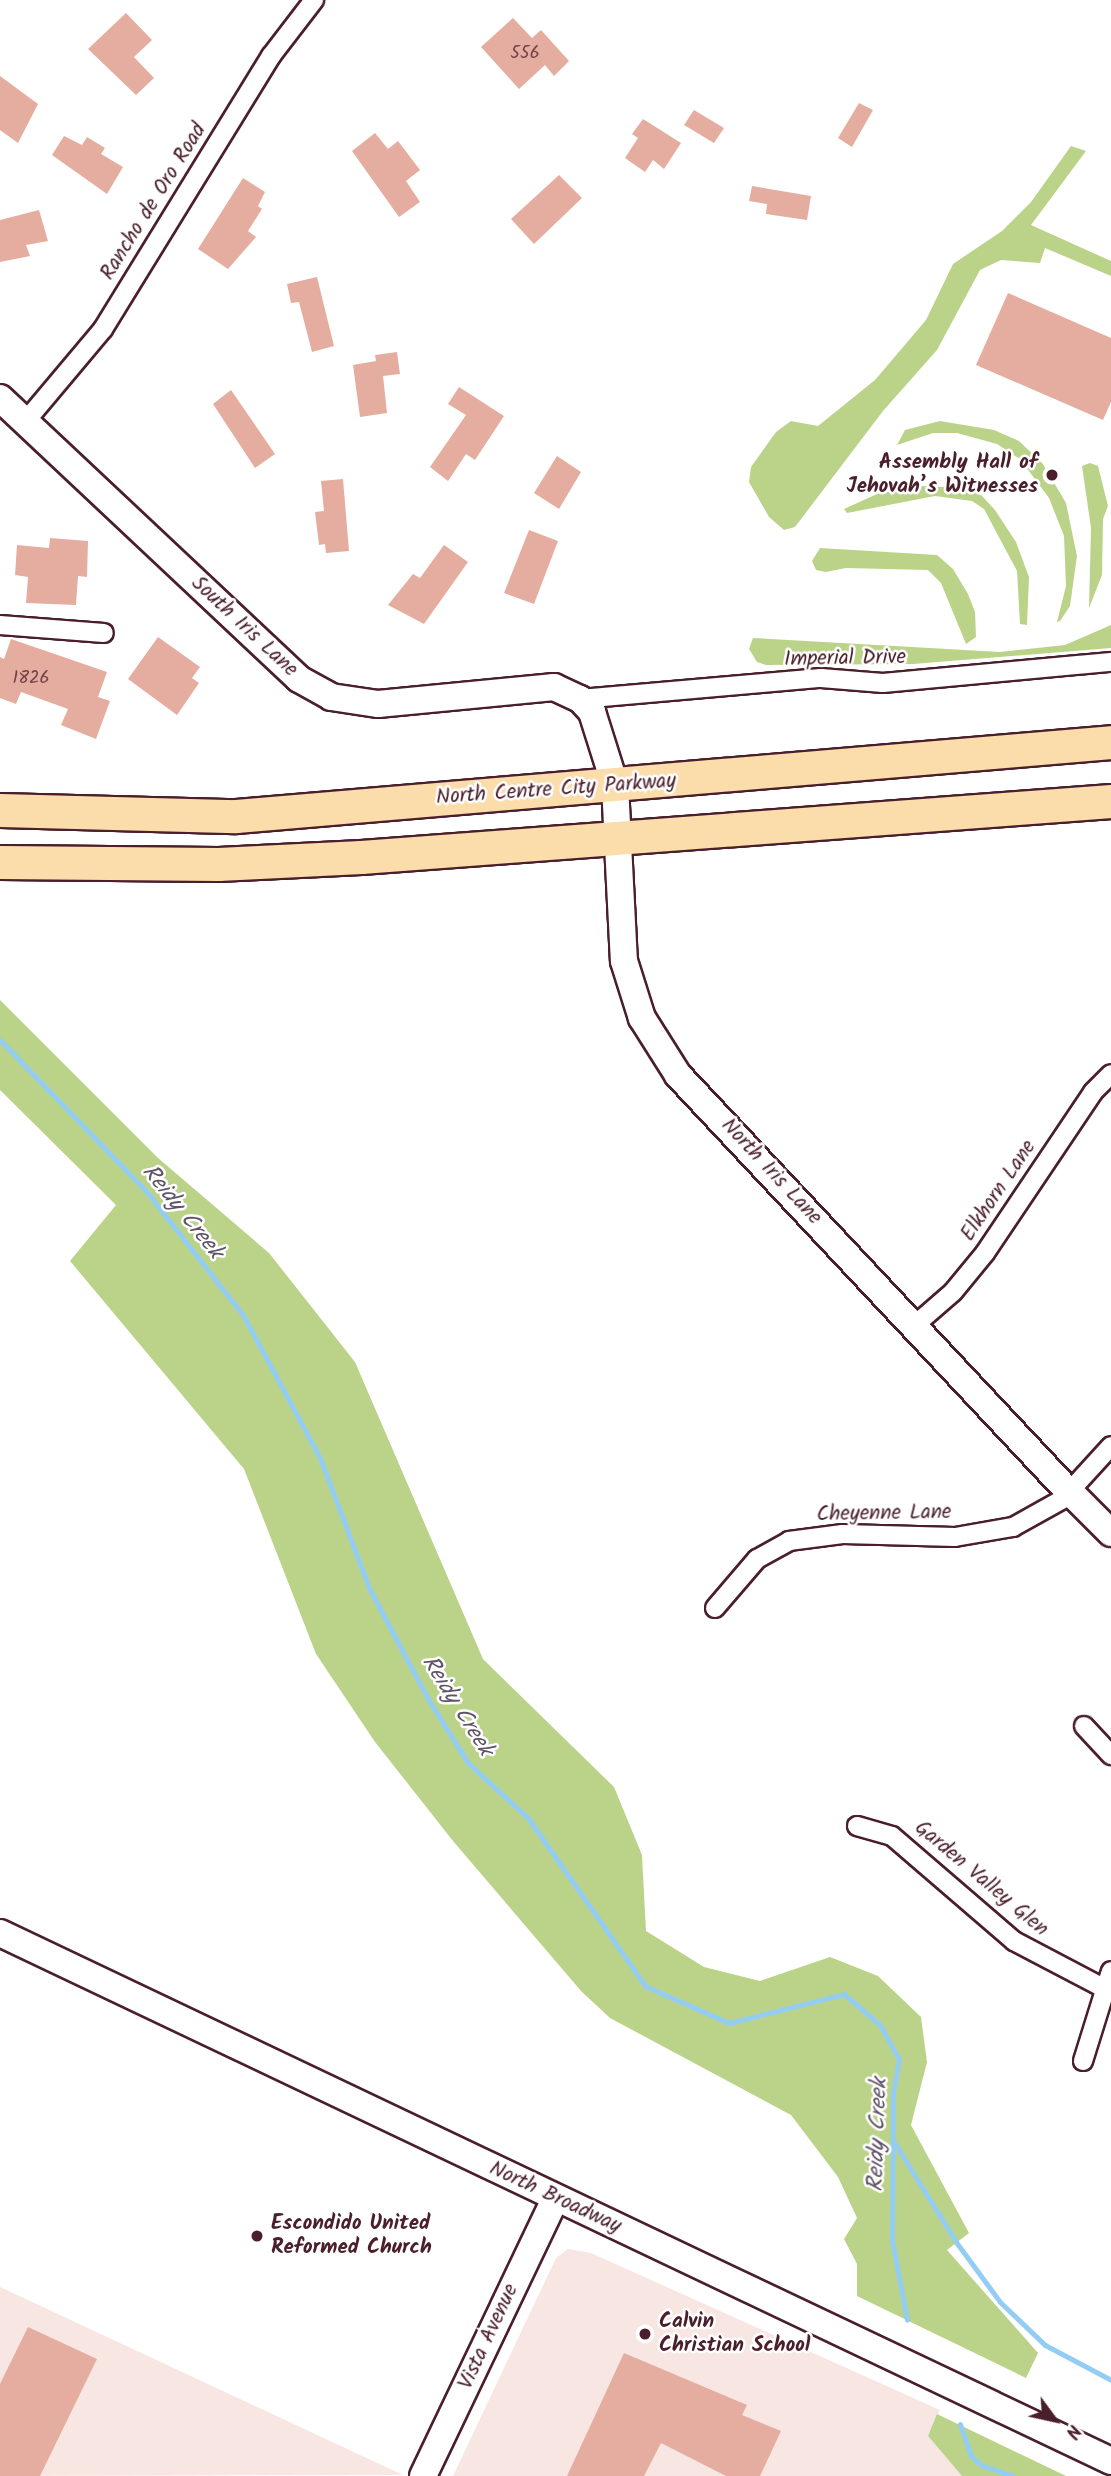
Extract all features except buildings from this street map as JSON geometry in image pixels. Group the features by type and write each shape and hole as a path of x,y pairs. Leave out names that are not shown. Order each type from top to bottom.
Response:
{"highway":[{"name":"North Centre City Parkway","path":"0,810 236,816 1111,742"},
{"path":"0,862 218,864 619,840 1111,801"}],"street":[{"name":"Rancho de Oro Road","path":"25,422 103,329 271,56 314,0"},
{"name":"South Iris Lane","path":"0,398 299,679 331,697 378,704 554,687 580,699"},
{"path":"0,625 104,633"},
{"name":"Imperial Drive","path":"580,699 821,678 883,683 1111,662"},
{"path":"580,699 592,712 615,785"},
{"name":"North Iris Lane","path":"615,785 624,961 642,1018 678,1075 1111,1533"},
{"name":"Elkhorn Lane","path":"915,1325 953,1292 985,1254 1093,1092 1111,1074"},
{"name":"Cheyenne Lane","path":"715,1608 757,1559 789,1541 843,1534 955,1537 1013,1527 1071,1493 1111,1446"},
{"path":"1084,1726 1111,1755"},
{"name":"Garden Valley Glen","path":"857,1826 892,1836 1014,1941 1108,1990"},
{"name":"North Broadway","path":"0,1933 1111,2461"},
{"path":"1083,2061 1108,1990 1111,1971"},
{"name":"Vista Avenue","path":"423,2476 555,2199"}],"shaded area":[{"name":"Calvin Christian School","path":"568,2249 591,2253 940,2410 928,2436 962,2476 453,2476 556,2258"},
{"path":"0,2287 403,2475 0,2476"}],"green space":[{"path":"1071,146 1086,151 1031,225 1111,261 1111,276 1045,248 1040,263 1001,260 980,270 937,350 883,411 795,527 784,530 769,517 749,482 751,467 776,432 791,421 818,426 875,380 926,320 953,264 1002,231 1031,202"},
{"path":"940,421 994,430 1019,441 1043,464 1066,503 1077,556 1070,606 1060,621 1057,622 1066,586 1064,536 1049,498 1020,459 997,444 957,433 933,433 897,445 905,430"},
{"path":"1090,463 1098,466 1108,506 1103,519 1102,575 1089,608 1091,528 1082,466"},
{"path":"922,486 966,488 982,496 995,510 1016,542 1029,577 1027,625 1020,624 1017,571 984,509 972,501 935,496 847,513 844,509 877,494"},
{"path":"820,548 937,555 953,569 968,594 975,612 976,637 966,644 941,583 928,570 816,570 812,561"},
{"path":"1111,625 1111,648 913,664 766,665 757,662 749,649 753,638 1000,652 1065,645"},
{"path":"0,1000 158,1158 269,1253 355,1362 483,1659 614,1787 642,1855 646,1931 704,1967 760,1981 830,1957 878,1976 921,2017 927,2062 911,2125 969,2233 947,2250 1038,2353 1026,2378 857,2296 857,2264 844,2239 857,2218 838,2177 791,2115 610,2018 581,1991 453,1841 375,1742 316,1654 244,1469 70,1261 116,1205 0,1090"},
{"path":"937,2414 1066,2476 962,2476 928,2436"}],"waterway":[{"name":"Reidy Creek","path":"0,1040 146,1191 243,1315 320,1458 369,1588 428,1699 468,1763 528,1818 645,1986 729,2023 844,1994 880,2025 899,2059 893,2094 892,2240 907,2320"},
{"path":"894,2142 956,2242 1000,2302 1045,2345 1111,2380"},
{"name":"Reidy Creek","path":"960,2424 971,2456 981,2465 1013,2476"}],"place":[{"name":"Assembly Hall of Jehovah’s Witnesses","path":"1052,475"},
{"name":"Escondido United Reformed Church","path":"257,2236"},
{"name":"Calvin Christian School","path":"645,2334"}]}
